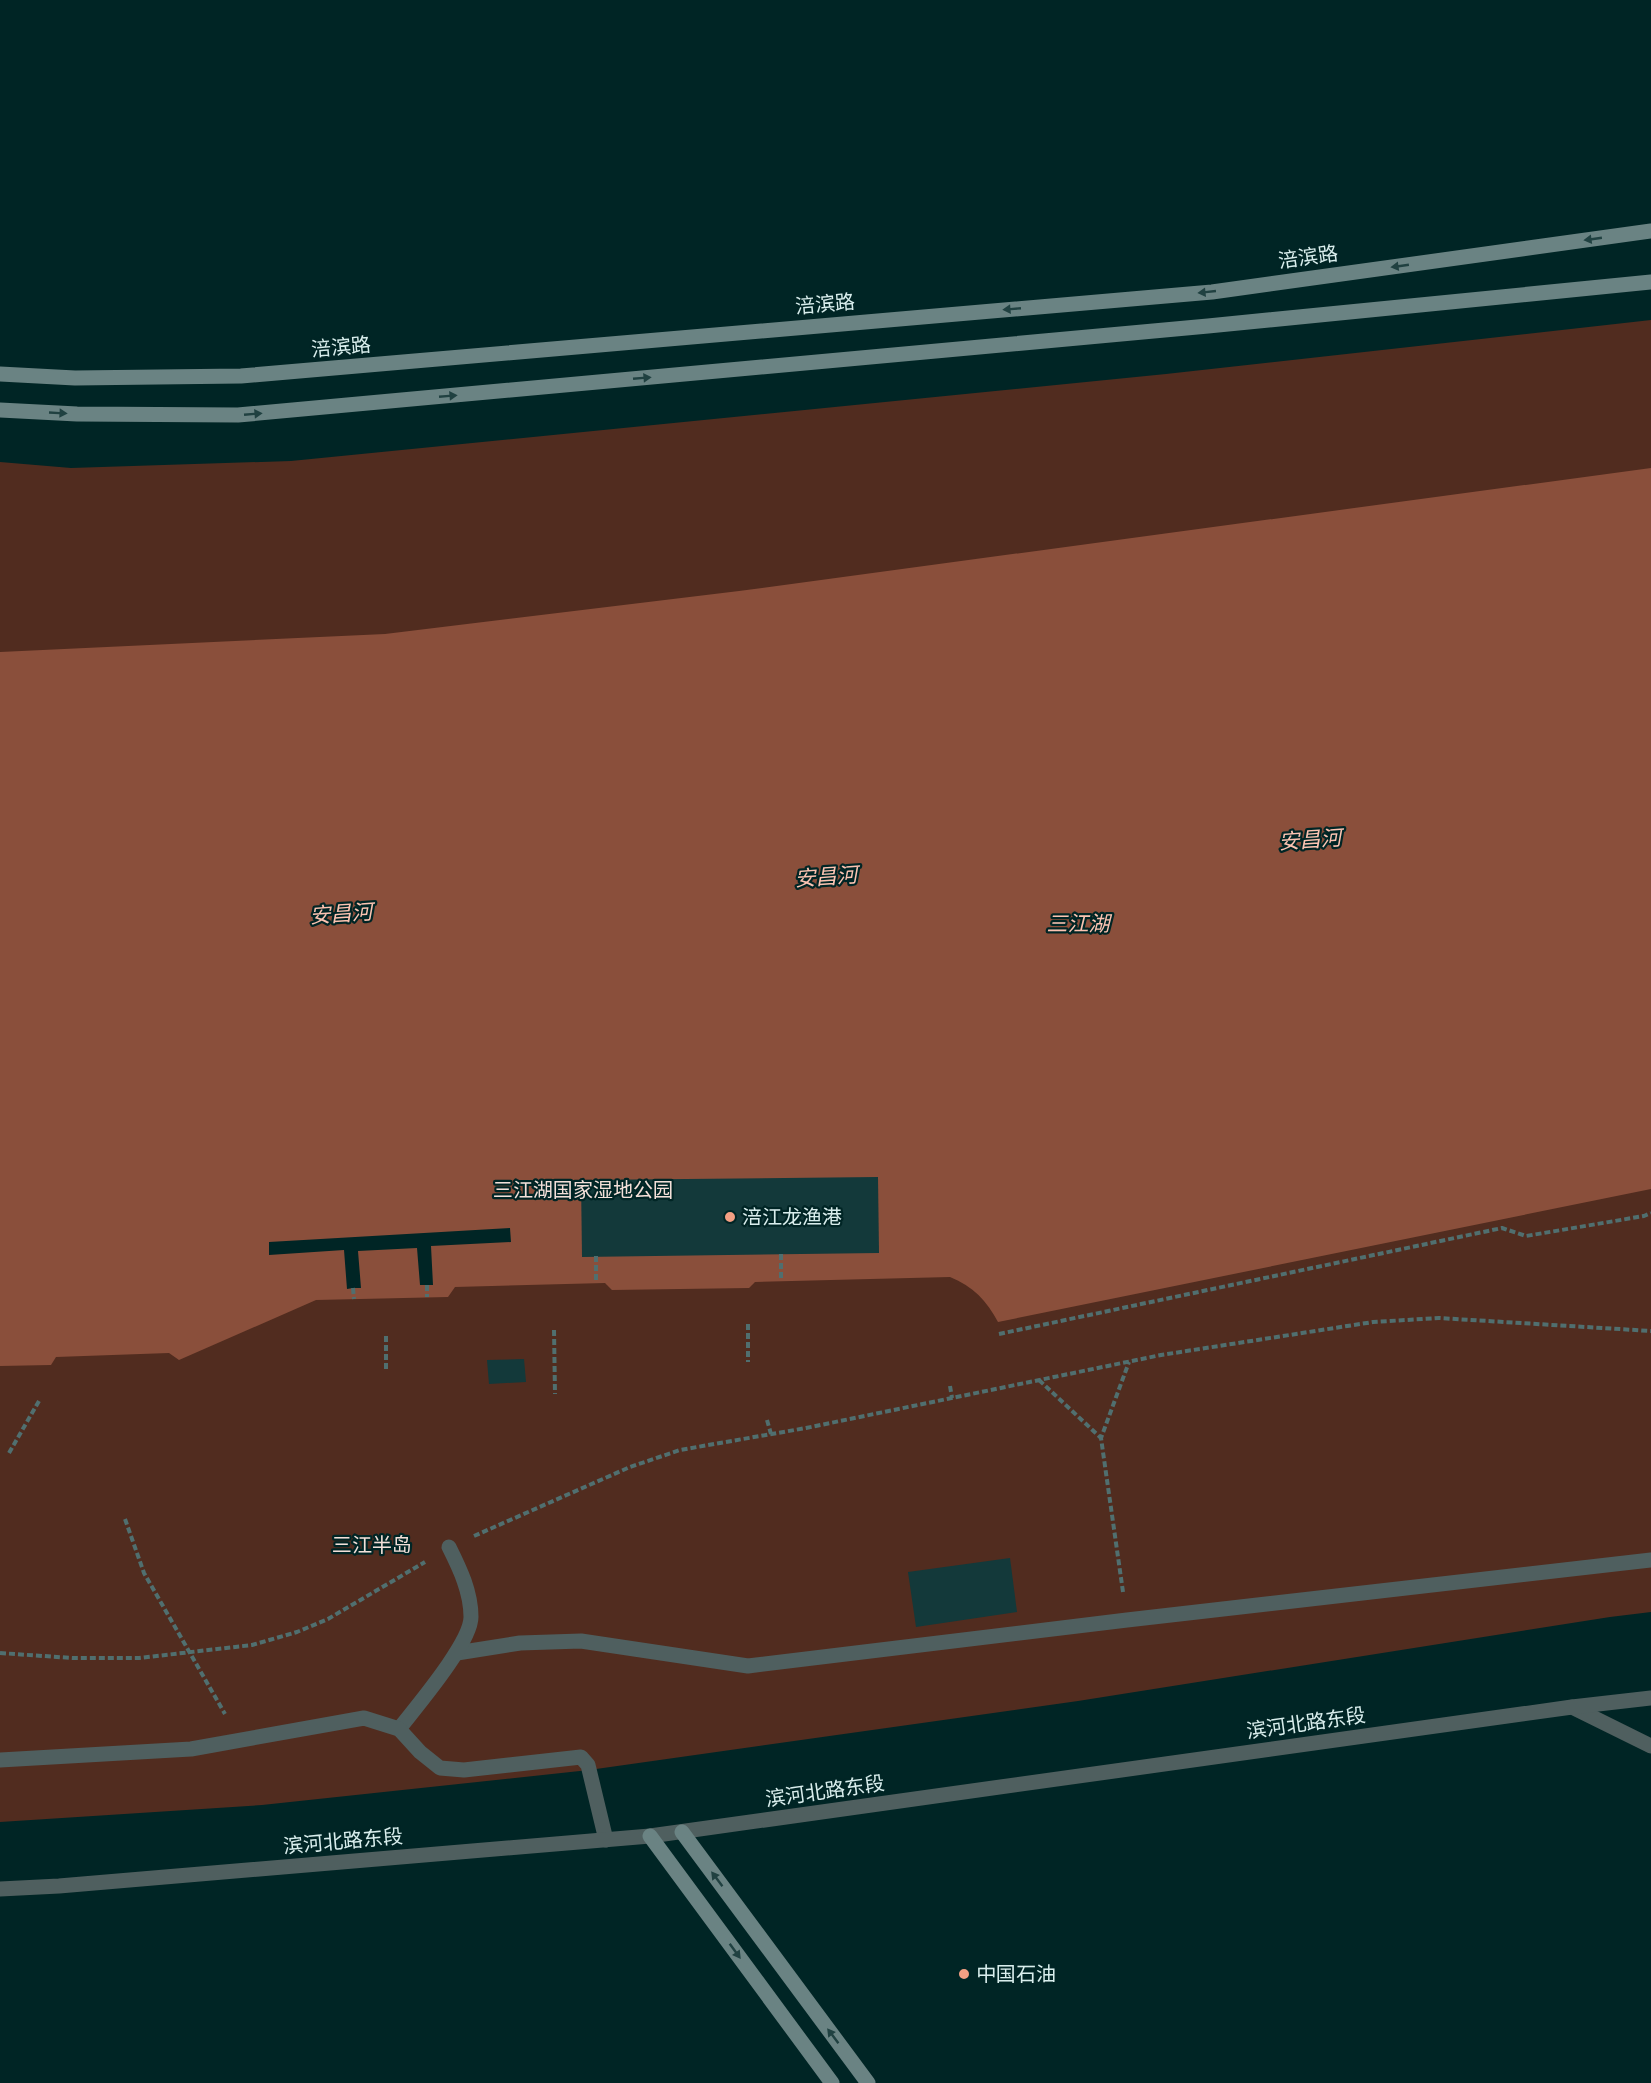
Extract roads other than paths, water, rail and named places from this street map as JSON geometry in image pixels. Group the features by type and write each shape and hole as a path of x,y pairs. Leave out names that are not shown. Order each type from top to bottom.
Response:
{"main road":[{"name":"涪滨路","path":"0,374 75,378 263,375 1212,291 1651,231"},
{"path":"0,410 77,414 238,415 1208,326 1651,282"},
{"path":"682,1832 868,2083"},
{"path":"650,1836 832,2083"}],"street":[{"path":"399,1729 457,1653 471,1619 465,1579 449,1547"},
{"path":"457,1653 520,1643 581,1641 748,1666 1651,1560"},
{"name":"滨河北路东段","path":"0,1889 71,1886 650,1836 1572,1707 1651,1698"},
{"path":"1572,1707 1651,1746"},
{"path":"0,1760 191,1749 364,1718 399,1729 420,1752 440,1768 464,1770 580,1757 588,1765 606,1840"}],"water":[{"name":"三江湖","path":"1651,468 1651,1189 998,1322 978,1295 966,1285 950,1277 755,1282 749,1288 612,1290 605,1283 455,1287 448,1297 316,1300 179,1360 169,1353 56,1357 51,1365 0,1366 0,652 385,634 739,591"}],"place":[{"name":"涪江龙渔港","path":"730,1217"},
{"name":"中国石油","path":"964,1974"}],"water label":[{"name":"安昌河","path":"1310,840"},
{"name":"安昌河","path":"826,877"},
{"name":"安昌河","path":"341,914"}],"park label":[{"name":"三江湖国家湿地公园","path":"583,1190"},
{"name":"三江半岛","path":"372,1545"}]}
